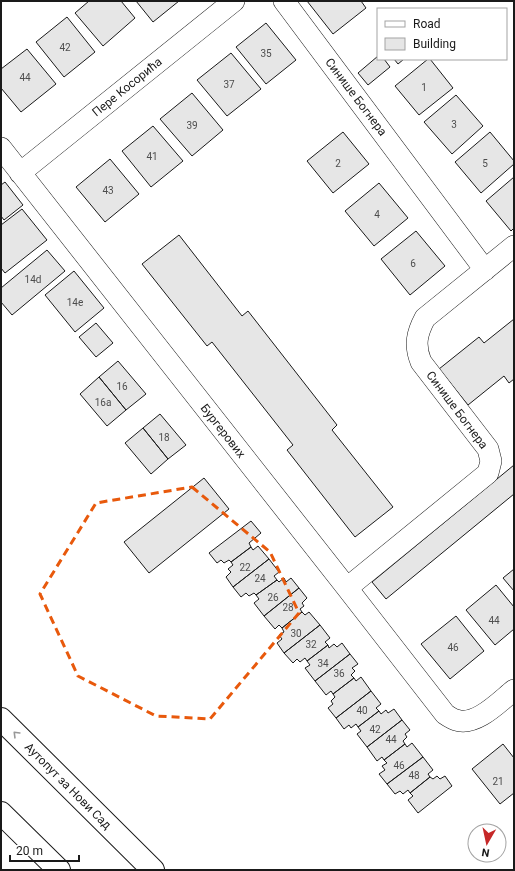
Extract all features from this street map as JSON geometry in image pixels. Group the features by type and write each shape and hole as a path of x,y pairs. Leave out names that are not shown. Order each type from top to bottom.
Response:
{"main road":[{"name":"Аутопут за Нови Сад","path":"1,719 153,870"},
{"path":"1,813 59,870"}],"street":[{"name":"Пере Косорића","path":"20,173 234,1"},
{"name":"Синише Богнера","path":"284,1 485,270"},
{"name":"Бургерових","path":"1,148 348,588 445,714 457,720 469,721 479,717 514,690"},
{"name":"Синише Богнера","path":"348,588 488,473 491,461 488,449 422,362 418,355 418,332 426,318 514,246"}],"highlighted area":[{"path":"192,487 270,552 299,613 210,719 156,716 78,676 40,594 96,503"}],"building":[{"path":"89,1 121,1 135,18 103,46 75,13"},
{"path":"136,1 179,1 153,22"},
{"path":"307,1 361,1 366,8 333,34"},
{"path":"67,17 95,52 64,77 36,42"},
{"path":"266,23 296,60 266,84 236,47"},
{"path":"27,49 56,84 21,112 1,88 1,69"},
{"path":"231,53 261,89 227,116 197,80"},
{"path":"377,57 377,60 385,60 390,67 368,85 358,73"},
{"path":"395,60 403,60 398,64"},
{"path":"427,60 431,60 453,88 419,115 395,86"},
{"path":"192,93 223,130 192,156 160,119"},
{"path":"456,95 483,126 452,154 424,122"},
{"path":"153,126 183,161 151,187 122,151"},
{"path":"343,132 369,164 333,193 307,161"},
{"path":"490,132 514,161 514,164 481,193 455,162"},
{"path":"110,159 139,194 105,222 76,187"},
{"path":"514,177 514,228 511,231 486,201"},
{"path":"5,182 23,205 4,220 1,216 1,185"},
{"path":"379,183 408,218 374,246 345,211"},
{"path":"22,209 47,240 5,273 1,268 1,225"},
{"path":"416,231 445,266 410,295 381,259"},
{"path":"179,235 242,316 248,311 337,425 332,430 393,507 355,537 287,450 293,445 212,342 207,346 142,264"},
{"path":"47,250 65,271 12,315 1,302 1,288"},
{"path":"74,271 104,308 75,332 45,295"},
{"path":"514,319 514,379 509,383 504,376 468,405 439,369 479,337 484,343"},
{"path":"96,323 113,343 96,357 79,337"},
{"path":"118,361 146,394 126,410 99,377"},
{"path":"99,377 126,410 107,426 80,394"},
{"path":"160,414 186,445 168,459 143,428"},
{"path":"143,428 168,459 151,474 125,443"},
{"path":"514,465 514,494 386,599 372,582"},
{"path":"204,478 229,509 149,573 124,542"},
{"path":"251,521 261,533 249,543 251,547 231,562 229,560 224,563 221,560 217,563 209,553"},
{"path":"258,546 269,559 233,587 226,577 231,572 228,569 233,565 231,562 251,547 253,550"},
{"path":"269,559 279,572 274,576 277,580 256,595 254,593 249,596 246,593 241,597 233,587"},
{"path":"514,569 514,591 503,578"},
{"path":"284,578 286,582 291,578 299,588 264,616 254,603 259,599 256,595 277,580 279,582"},
{"path":"496,585 514,607 514,629 495,645 466,610"},
{"path":"299,588 307,598 302,603 304,606 300,609 302,612 282,628 279,625 275,629 264,616"},
{"path":"302,612 305,615 309,612 320,625 284,653 277,643 282,639 279,635 284,632 282,628"},
{"path":"456,616 484,651 450,679 421,644"},
{"path":"320,625 330,638 325,642 328,645 307,661 305,658 300,662 297,659 293,663 284,653"},
{"path":"342,643 350,654 315,681 305,668 310,665 307,661 328,645 329,648 334,644 337,647"},
{"path":"350,654 358,664 352,668 355,671 351,675 354,678 333,694 331,691 326,695 315,681"},
{"path":"361,677 371,691 336,718 328,708 333,704 331,701 335,697 333,694 354,678 356,681"},
{"path":"371,691 381,704 376,708 379,711 358,727 356,724 351,728 349,725 344,729 336,718"},
{"path":"394,709 402,720 367,747 357,734 361,731 358,727 379,711 381,714 386,710 388,713"},
{"path":"402,720 410,730 405,734 407,737 403,741 405,744 384,760 382,757 377,761 367,747"},
{"path":"412,743 423,757 387,784 379,774 385,770 382,766 387,763 384,760 405,744 407,747"},
{"path":"503,744 514,758 514,793 500,804 472,769"},
{"path":"423,757 433,770 428,774 430,777 410,793 408,790 403,794 400,791 395,794 387,784"},
{"path":"437,776 440,779 445,776 452,786 418,813 408,800 413,796 410,793 430,777 433,779"}]}
